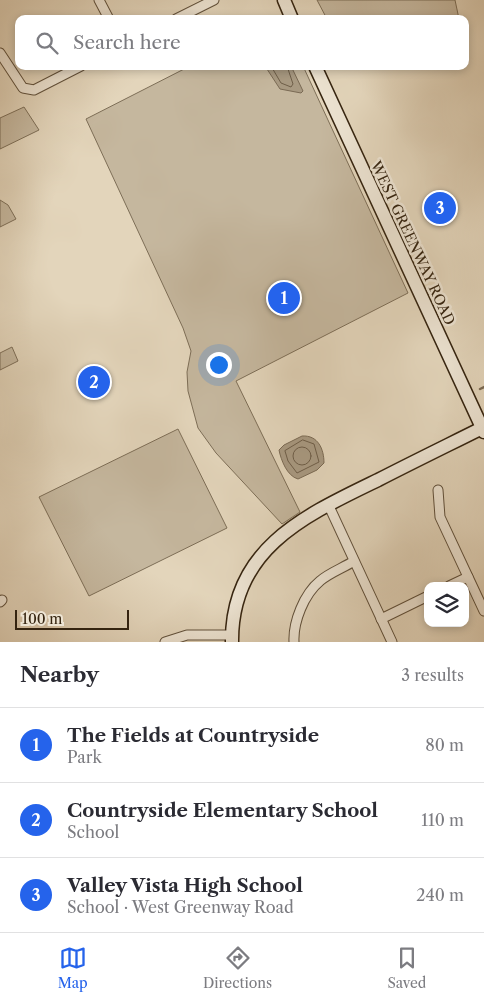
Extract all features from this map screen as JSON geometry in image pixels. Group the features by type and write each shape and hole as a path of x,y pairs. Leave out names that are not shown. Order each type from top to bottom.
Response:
{"main road":[{"path":"284,0 290,15"},
{"name":"WEST GREENWAY ROAD","path":"316,70 483,429"},
{"path":"232,639 243,589 262,555 294,524 328,504 483,429"}],"street":[{"path":"99,0 107,15"},
{"path":"183,15 209,1"},
{"path":"0,53 23,88 34,90 73,70"},
{"path":"438,490 440,517 484,611"},
{"path":"328,504 392,642"},
{"path":"294,642 298,618 306,598 319,581 354,561"},
{"path":"457,582 468,577"},
{"path":"381,619 424,598"},
{"path":"165,642 187,635 232,639"}],"shaded area":[{"path":"317,0 455,0 458,15 325,15"},
{"path":"182,70 305,70 408,293 236,381 300,512 282,524 216,453 198,428 188,391 187,372 191,351 183,328 86,119"},
{"path":"24,107 39,130 0,149 0,118"},
{"path":"0,200 8,205 16,219 0,227"},
{"path":"12,347 18,361 0,370 0,353"},
{"path":"178,429 227,528 89,596 39,497"}],"water":[{"path":"268,70 293,70 303,91 301,93 280,89"},
{"path":"302,436 308,436 316,440 323,453 324,463 317,470 298,479 288,471 279,450 284,445"}],"waterway":[{"path":"480,389 484,387"}],"place":[{"name":"Valley Vista High School","path":"440,208"},
{"name":"The Fields at Countryside","path":"284,298"},
{"name":"Countryside Elementary School","path":"94,382"}]}
